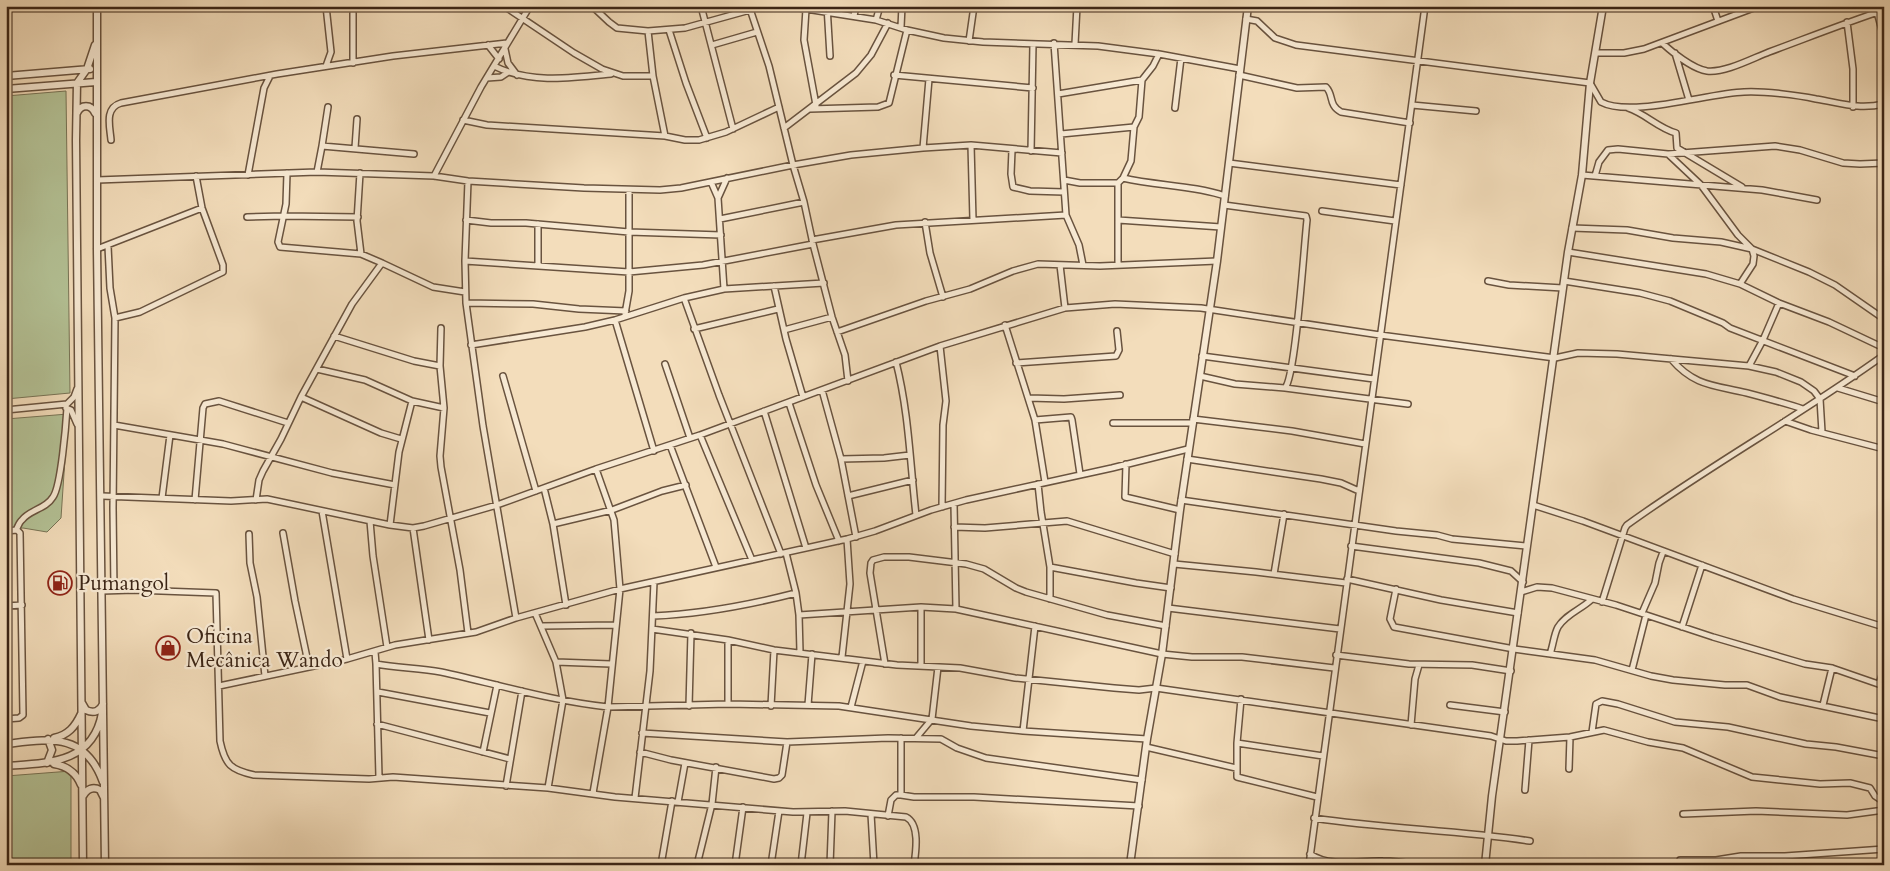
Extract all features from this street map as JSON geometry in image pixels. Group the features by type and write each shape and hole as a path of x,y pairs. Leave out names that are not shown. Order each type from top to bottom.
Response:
{"street":[{"path":"97,6 97,249 102,496 105,865"},
{"path":"326,6 331,52 326,66"},
{"path":"504,6 574,53 613,74 653,76"},
{"path":"434,176 463,120 530,6"},
{"path":"592,6 599,9 609,22 617,28 648,31 685,28 750,8 769,66 804,202 812,242 847,364 848,381"},
{"path":"701,6 733,129"},
{"path":"787,6 806,9 827,9 944,38 1033,44 1074,44 1181,58 1297,88 1326,87 1329,90 1333,106 1341,112 1410,123"},
{"path":"854,16 856,6"},
{"path":"876,20 880,6"},
{"path":"810,109 858,108 886,105 889,102 904,28 902,6"},
{"path":"969,41 974,6"},
{"path":"1074,44 1077,6"},
{"path":"1130,865 1140,806 1147,739 1166,626 1188,449 1217,261 1248,6"},
{"path":"1309,865 1334,668 1425,6"},
{"path":"1485,865 1568,252 1582,175 1590,83 1603,6"},
{"path":"1713,6 1718,21"},
{"path":"1596,53 1624,53 1644,49 1759,6"},
{"path":"806,9 804,40 816,105"},
{"path":"827,9 830,56"},
{"path":"1662,43 1700,69 1714,71 1884,10"},
{"path":"1877,12 1884,38"},
{"path":"353,13 353,63"},
{"path":"1246,19 1257,21 1275,38 1296,45 1590,83"},
{"path":"1847,22 1852,69 1853,107"},
{"path":"784,128 848,81 860,69 871,55 888,23"},
{"path":"669,30 706,138"},
{"path":"648,31 653,76 665,136"},
{"path":"712,45 757,32"},
{"path":"83,865 76,116 77,83 87,69 97,36"},
{"path":"1054,43 1066,214 1079,244 1083,265"},
{"path":"1031,151 1033,44"},
{"path":"111,140 110,113 116,104 326,66 393,56 488,45 506,46"},
{"path":"488,45 499,59"},
{"path":"506,46 508,63 517,75"},
{"path":"1675,52 1690,100"},
{"path":"1064,180 1080,184 1118,183 1124,178 1132,161 1134,127 1139,117 1142,80 1153,66 1159,54"},
{"path":"1175,108 1181,58"},
{"path":"494,66 507,73 542,78 577,78 613,74"},
{"path":"6,76 96,68"},
{"path":"50,72 55,73 58,78 57,82 52,85"},
{"path":"487,78 501,77 507,73"},
{"path":"894,75 1033,88"},
{"path":"248,175 264,88 271,76"},
{"path":"922,148 929,78"},
{"path":"1058,94 1142,80"},
{"path":"6,88 96,82"},
{"path":"1590,83 1601,102 1623,106 1656,105 1751,92 1798,96 1853,107 1870,107 1884,104"},
{"path":"1412,105 1476,112"},
{"path":"76,116 80,108 86,106 94,110 96,116"},
{"path":"1623,106 1645,116 1662,128 1676,133 1676,146 1682,153 1744,188"},
{"path":"317,172 328,107"},
{"path":"463,120 488,125 665,136 692,141 733,129 779,108"},
{"path":"355,148 357,119"},
{"path":"1061,134 1134,127"},
{"path":"971,145 973,220"},
{"path":"97,180 317,172 434,176 468,181 629,190 681,188 851,155 922,148 971,145 1062,153"},
{"path":"322,146 414,154"},
{"path":"1594,176 1599,162 1608,150 1618,149 1668,154 1781,146 1843,162 1860,164 1884,163"},
{"path":"1012,150 1011,174 1013,187 1064,192"},
{"path":"1668,154 1701,185 1738,236 1752,249 1754,256 1753,264 1740,284"},
{"path":"1230,163 1401,185"},
{"path":"287,172 284,216 278,242 280,247 360,254 433,287 465,292"},
{"path":"360,173 358,217 360,254"},
{"path":"1582,175 1744,188 1817,200"},
{"path":"116,318 140,312 223,272 223,265 202,208 196,176"},
{"path":"718,198 726,178"},
{"path":"1124,178 1147,184 1207,191 1225,196"},
{"path":"468,181 465,261 466,303 483,426 516,618"},
{"path":"711,182 718,198 724,288"},
{"path":"1118,183 1118,265"},
{"path":"623,318 629,297 629,190"},
{"path":"720,219 804,202"},
{"path":"1224,205 1306,216 1297,323 1291,369 1285,388"},
{"path":"97,249 202,208"},
{"path":"1322,211 1395,221"},
{"path":"465,261 629,272 723,261 896,225 1066,214"},
{"path":"247,217 358,217"},
{"path":"466,220 629,232 720,234"},
{"path":"1118,220 1221,227"},
{"path":"925,222 930,253 943,297"},
{"path":"538,224 538,266"},
{"path":"1572,228 1627,230 1673,238 1721,242 1752,249 1809,272 1835,285 1884,319"},
{"path":"108,246 110,288 116,318 113,496 114,590"},
{"path":"1568,252 1706,274 1740,284 1779,303 1829,322 1884,348"},
{"path":"837,332 926,301 985,284 1038,264 1118,265 1217,261"},
{"path":"256,500 259,480 301,397 352,304 382,263"},
{"path":"1060,265 1065,308"},
{"path":"1488,281 1509,285 1564,285 1640,293 1670,301 1723,323 1730,328 1854,376"},
{"path":"471,345 585,327 623,318 684,298 724,288 824,283"},
{"path":"774,286 778,309 804,397"},
{"path":"684,298 730,424 783,553 796,593 799,615 800,652"},
{"path":"466,303 533,304 579,309 626,311"},
{"path":"1749,366 1779,303"},
{"path":"102,496 238,502 267,499 412,528 451,520 497,505 730,424 940,346 1004,325 1065,308 1115,304 1209,309 1380,335 1555,358 1578,353 1617,354 1749,366 1776,372 1808,385 1820,399 1822,432"},
{"path":"694,328 778,309"},
{"path":"784,330 832,317"},
{"path":"615,320 654,450"},
{"path":"1004,325 1035,420 1045,482"},
{"path":"441,328 440,366 444,408 440,456 443,484 462,584 468,633"},
{"path":"1016,363 1116,356 1119,350 1117,331"},
{"path":"334,336 414,361 440,366"},
{"path":"940,346 946,401 943,425 942,507"},
{"path":"1602,602 1627,525 1785,420 1838,388 1884,355"},
{"path":"1202,356 1374,379"},
{"path":"1671,359 1684,372 1699,381 1803,409"},
{"path":"896,362 906,408 916,515"},
{"path":"665,364 690,438"},
{"path":"317,369 364,380 412,401 444,408"},
{"path":"503,376 536,490"},
{"path":"1200,376 1234,384 1285,388 1408,404"},
{"path":"6,410 53,406 71,401 79,383"},
{"path":"1838,388 1884,402"},
{"path":"822,390 841,459 856,537"},
{"path":"1029,398 1064,399 1120,394"},
{"path":"301,397 381,433 401,439"},
{"path":"195,500 203,408 205,404 212,401 224,402 288,423"},
{"path":"390,525 401,439 412,401"},
{"path":"789,403 816,485 839,541"},
{"path":"53,406 72,410 79,431"},
{"path":"16,530 22,519 38,510 54,497 59,478 67,408"},
{"path":"764,411 806,548"},
{"path":"1035,420 1070,418 1072,420 1080,474"},
{"path":"1785,420 1884,449"},
{"path":"1114,422 1193,421 1292,431 1365,444"},
{"path":"114,425 200,440 332,473 394,485"},
{"path":"700,434 752,560"},
{"path":"162,498 170,435"},
{"path":"670,445 716,567"},
{"path":"219,686 347,659 387,647 481,631 516,618 620,589 856,537 942,507 1188,449"},
{"path":"841,459 910,455"},
{"path":"1187,459 1321,479 1341,483 1359,491"},
{"path":"1126,464 1125,497 1180,510"},
{"path":"593,793 608,707 620,589 616,529 612,510 596,469"},
{"path":"848,496 913,480"},
{"path":"1038,484 1042,524 1050,567 1050,599"},
{"path":"553,524 612,510 662,491 686,485"},
{"path":"544,488 553,524 566,605"},
{"path":"1181,500 1437,535 1452,539 1527,546"},
{"path":"954,504 956,609"},
{"path":"1533,505 1623,536 1792,599 1884,627"},
{"path":"322,511 347,659"},
{"path":"1274,574 1284,514"},
{"path":"370,521 373,556 387,647"},
{"path":"954,527 985,528 1042,524 1056,521 1077,523 1175,554"},
{"path":"412,528 429,640"},
{"path":"6,531 16,530"},
{"path":"6,719 18,718 23,715 20,533 16,530"},
{"path":"283,533 309,667"},
{"path":"249,534 250,563 257,597 265,676"},
{"path":"842,657 848,611 850,569 847,539"},
{"path":"1351,546 1479,563 1511,571 1522,582"},
{"path":"1632,670 1644,614 1655,584 1658,563 1663,552"},
{"path":"885,664 870,573 873,560 884,557 909,557 954,562 984,569 1016,588 1050,599 1107,615 1166,626"},
{"path":"1174,564 1347,581 1518,613"},
{"path":"1682,627 1702,565"},
{"path":"1050,567 1171,588"},
{"path":"635,798 647,706 654,582"},
{"path":"1521,592 1532,588 1545,587 1592,598 1805,664 1832,668 1881,685 1884,669"},
{"path":"1396,589 1390,619 1394,628 1514,649 1595,660 1673,680 1724,685 1747,685 1780,697 1884,719"},
{"path":"102,591 216,593 220,741 226,760 237,771 254,775 370,779 379,777 548,788 779,811 832,811 906,817 913,823 915,838 914,865"},
{"path":"653,616 707,612 796,593"},
{"path":"1550,654 1558,627 1565,619 1587,604 1592,598"},
{"path":"6,606 22,605"},
{"path":"799,615 921,608 956,609 1162,654 1242,658 1334,668"},
{"path":"921,608 921,666"},
{"path":"1168,608 1340,629"},
{"path":"535,613 556,662 563,700 548,788"},
{"path":"542,626 616,625"},
{"path":"1023,731 1035,626"},
{"path":"652,628 691,633 774,650 842,657 885,664 960,668 1015,678 1139,690 1156,688 1241,699 1491,736 1511,741 1570,737 1604,730 1648,742 1682,748 1761,779 1820,784 1850,783 1870,788 1875,796 1884,802"},
{"path":"689,706 691,633"},
{"path":"728,640 728,704"},
{"path":"771,706 774,650"},
{"path":"375,652 378,692 379,777"},
{"path":"808,705 812,654"},
{"path":"1336,655 1419,664 1463,664 1511,671"},
{"path":"851,707 863,661"},
{"path":"556,662 611,664"},
{"path":"376,664 407,669 433,670 563,700 608,707 728,704 851,707 932,719 946,723 1023,731 1147,739"},
{"path":"1411,725 1414,679 1419,664"},
{"path":"916,738 932,719 938,667"},
{"path":"1823,705 1832,668"},
{"path":"483,752 497,685"},
{"path":"506,786 522,691"},
{"path":"378,692 490,713"},
{"path":"1241,699 1236,768 1236,775 1239,779 1317,797"},
{"path":"1592,732 1596,704 1602,701 1618,704 1674,722 1728,727 1806,744 1845,748 1884,756"},
{"path":"82,702 84,708 93,712 99,710 104,702"},
{"path":"6,766 47,763 67,758 82,749 95,732 101,718 104,702"},
{"path":"1450,705 1505,712"},
{"path":"6,744 62,736 77,723 82,712"},
{"path":"377,724 510,759"},
{"path":"642,733 787,742 901,738 941,739 957,748 986,758 1142,780"},
{"path":"1569,769 1570,737"},
{"path":"901,738 901,795"},
{"path":"48,739 61,740 82,749 97,767 105,788"},
{"path":"47,763 52,750 48,739"},
{"path":"1526,790 1529,740"},
{"path":"640,752 760,778 776,779 782,774 787,742"},
{"path":"1237,743 1323,756"},
{"path":"1146,747 1236,768"},
{"path":"47,763 67,768 79,779 82,788"},
{"path":"661,865 686,763"},
{"path":"697,865 712,804 716,767"},
{"path":"82,799 87,790 94,788 100,790 105,799"},
{"path":"888,816 891,800 901,795 914,797 979,797 1140,806"},
{"path":"735,865 743,807"},
{"path":"1682,814 1756,811 1847,815 1884,810"},
{"path":"771,865 779,811"},
{"path":"830,865 832,811"},
{"path":"801,865 806,812"},
{"path":"871,814 874,865"},
{"path":"1314,818 1345,823 1488,835 1530,841"},
{"path":"1680,860 1716,860 1741,856 1785,856 1884,849"},
{"path":"1310,854 1322,860 1386,861 1418,865"}],"green space":[{"path":"66,91 70,393 6,399 6,96"},
{"path":"68,414 61,518 47,532 23,528 6,530 6,419"},
{"path":"71,771 71,865 6,865 6,776"}],"place":[{"name":"Pumangol","path":"60,583"},
{"name":"Oficina Mecânica Wando","path":"168,648"}]}
